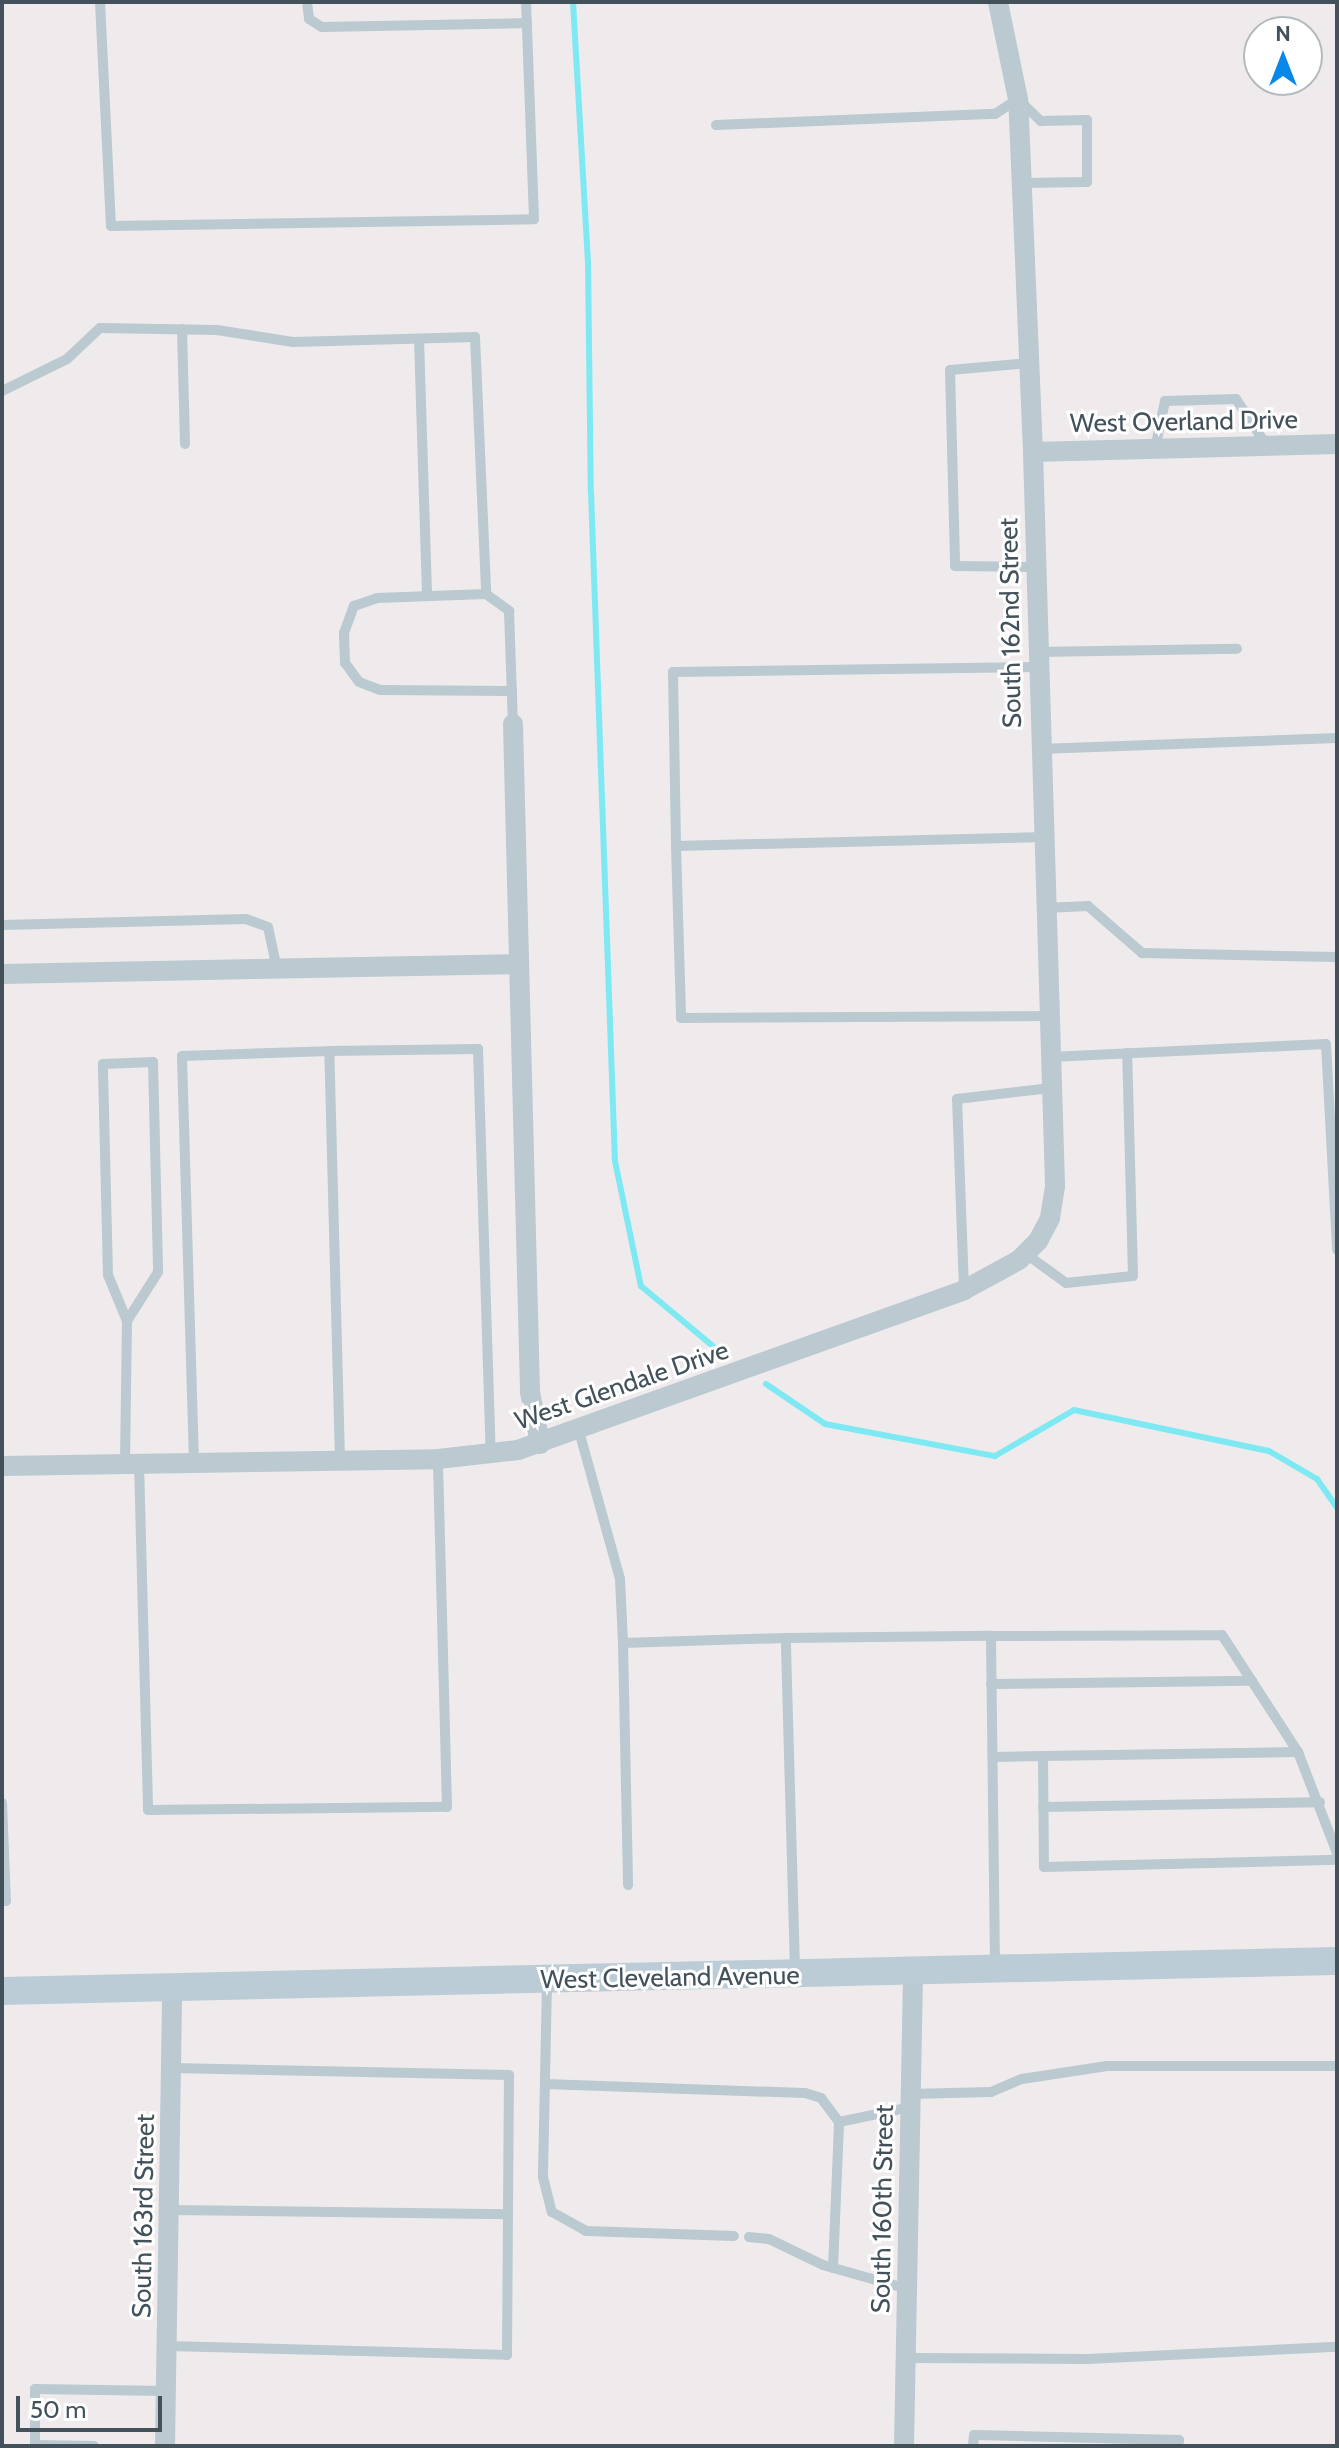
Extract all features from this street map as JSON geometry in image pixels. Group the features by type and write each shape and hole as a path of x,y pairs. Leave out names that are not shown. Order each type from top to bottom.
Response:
{"main road":[{"name":"West Cleveland Avenue","path":"2,1991 913,1973 1337,1961"}],"street":[{"name":"South 162nd Street","path":"998,2 1018,99 1023,183 1054,1197 1032,1247"},
{"name":"West Overland Drive","path":"1033,452 1337,444"},
{"path":"513,724 530,1392 540,1444"},
{"path":"2,974 519,964"},
{"name":"West Glendale Drive","path":"2,1466 438,1459 540,1444 964,1290 1032,1247"},
{"name":"South 160th Street","path":"904,2446 913,1973"},
{"name":"South 163rd Street","path":"165,2446 172,1988"}],"lane":[{"path":"100,2 111,226 534,219 526,2"},
{"path":"307,2 309,19 322,27 527,23"},
{"path":"716,125 995,114 1018,99 1041,121 1087,120 1087,182 1023,183"},
{"path":"2,391 67,359 100,328 182,329 293,342 475,337 486,594"},
{"path":"182,329 185,444"},
{"path":"419,339 427,596"},
{"path":"1029,363 950,370 955,566 1035,567"},
{"path":"1155,449 1165,401 1193,400 1236,399 1267,446"},
{"path":"512,691 380,690 359,682 345,663 344,633 354,606 377,598 486,594 509,611 512,691 513,724"},
{"path":"1049,1016 681,1018 673,672 1237,649"},
{"path":"1040,749 1337,738"},
{"path":"676,846 1043,837"},
{"path":"1045,908 1088,906 1142,953 1337,957"},
{"path":"2,925 246,919 268,927 277,969"},
{"path":"1050,1057 1326,1044 1337,1250"},
{"path":"194,1462 182,1056 329,1051 478,1049 491,1453"},
{"path":"329,1051 340,1460"},
{"path":"1032,1247 1066,1283 1133,1276 1127,1053"},
{"path":"127,1321 158,1272 153,1062 103,1064 108,1275 127,1321 148,1810 447,1807 438,1459"},
{"path":"964,1290 957,1099 1051,1088"},
{"path":"579,1431 620,1579 628,1885"},
{"path":"623,1643 786,1638 1222,1635 1298,1752 1320,1802 1337,1853"},
{"path":"991,1636 995,1971"},
{"path":"786,1638 795,1975"},
{"path":"991,1684 1252,1681"},
{"path":"993,1757 1298,1752"},
{"path":"1043,1756 1044,1867 1337,1860"},
{"path":"1043,1807 1320,1802"},
{"path":"2,1803 6,1901 2,1901"},
{"path":"547,1980 543,2177 552,2212 586,2231 734,2236"},
{"path":"839,2122 911,2100 991,2092 1022,2079 1107,2066 1337,2066"},
{"path":"168,2346 507,2355 509,2075 173,2068"},
{"path":"545,2084 805,2093 821,2098 839,2122 833,2268"},
{"path":"170,2210 508,2214"},
{"path":"749,2237 769,2239 833,2268 908,2289"},
{"path":"906,2358 1088,2359 1337,2347"},
{"path":"94,2446 35,2445 35,2389 167,2391"},
{"path":"973,2446 974,2435 1179,2440 1178,2446"}],"waterway":[{"path":"573,2 588,261 591,492 615,1161 641,1286 727,1358"},
{"path":"766,1384 825,1424 995,1456 1074,1410 1269,1451 1317,1479 1337,1508"}]}
